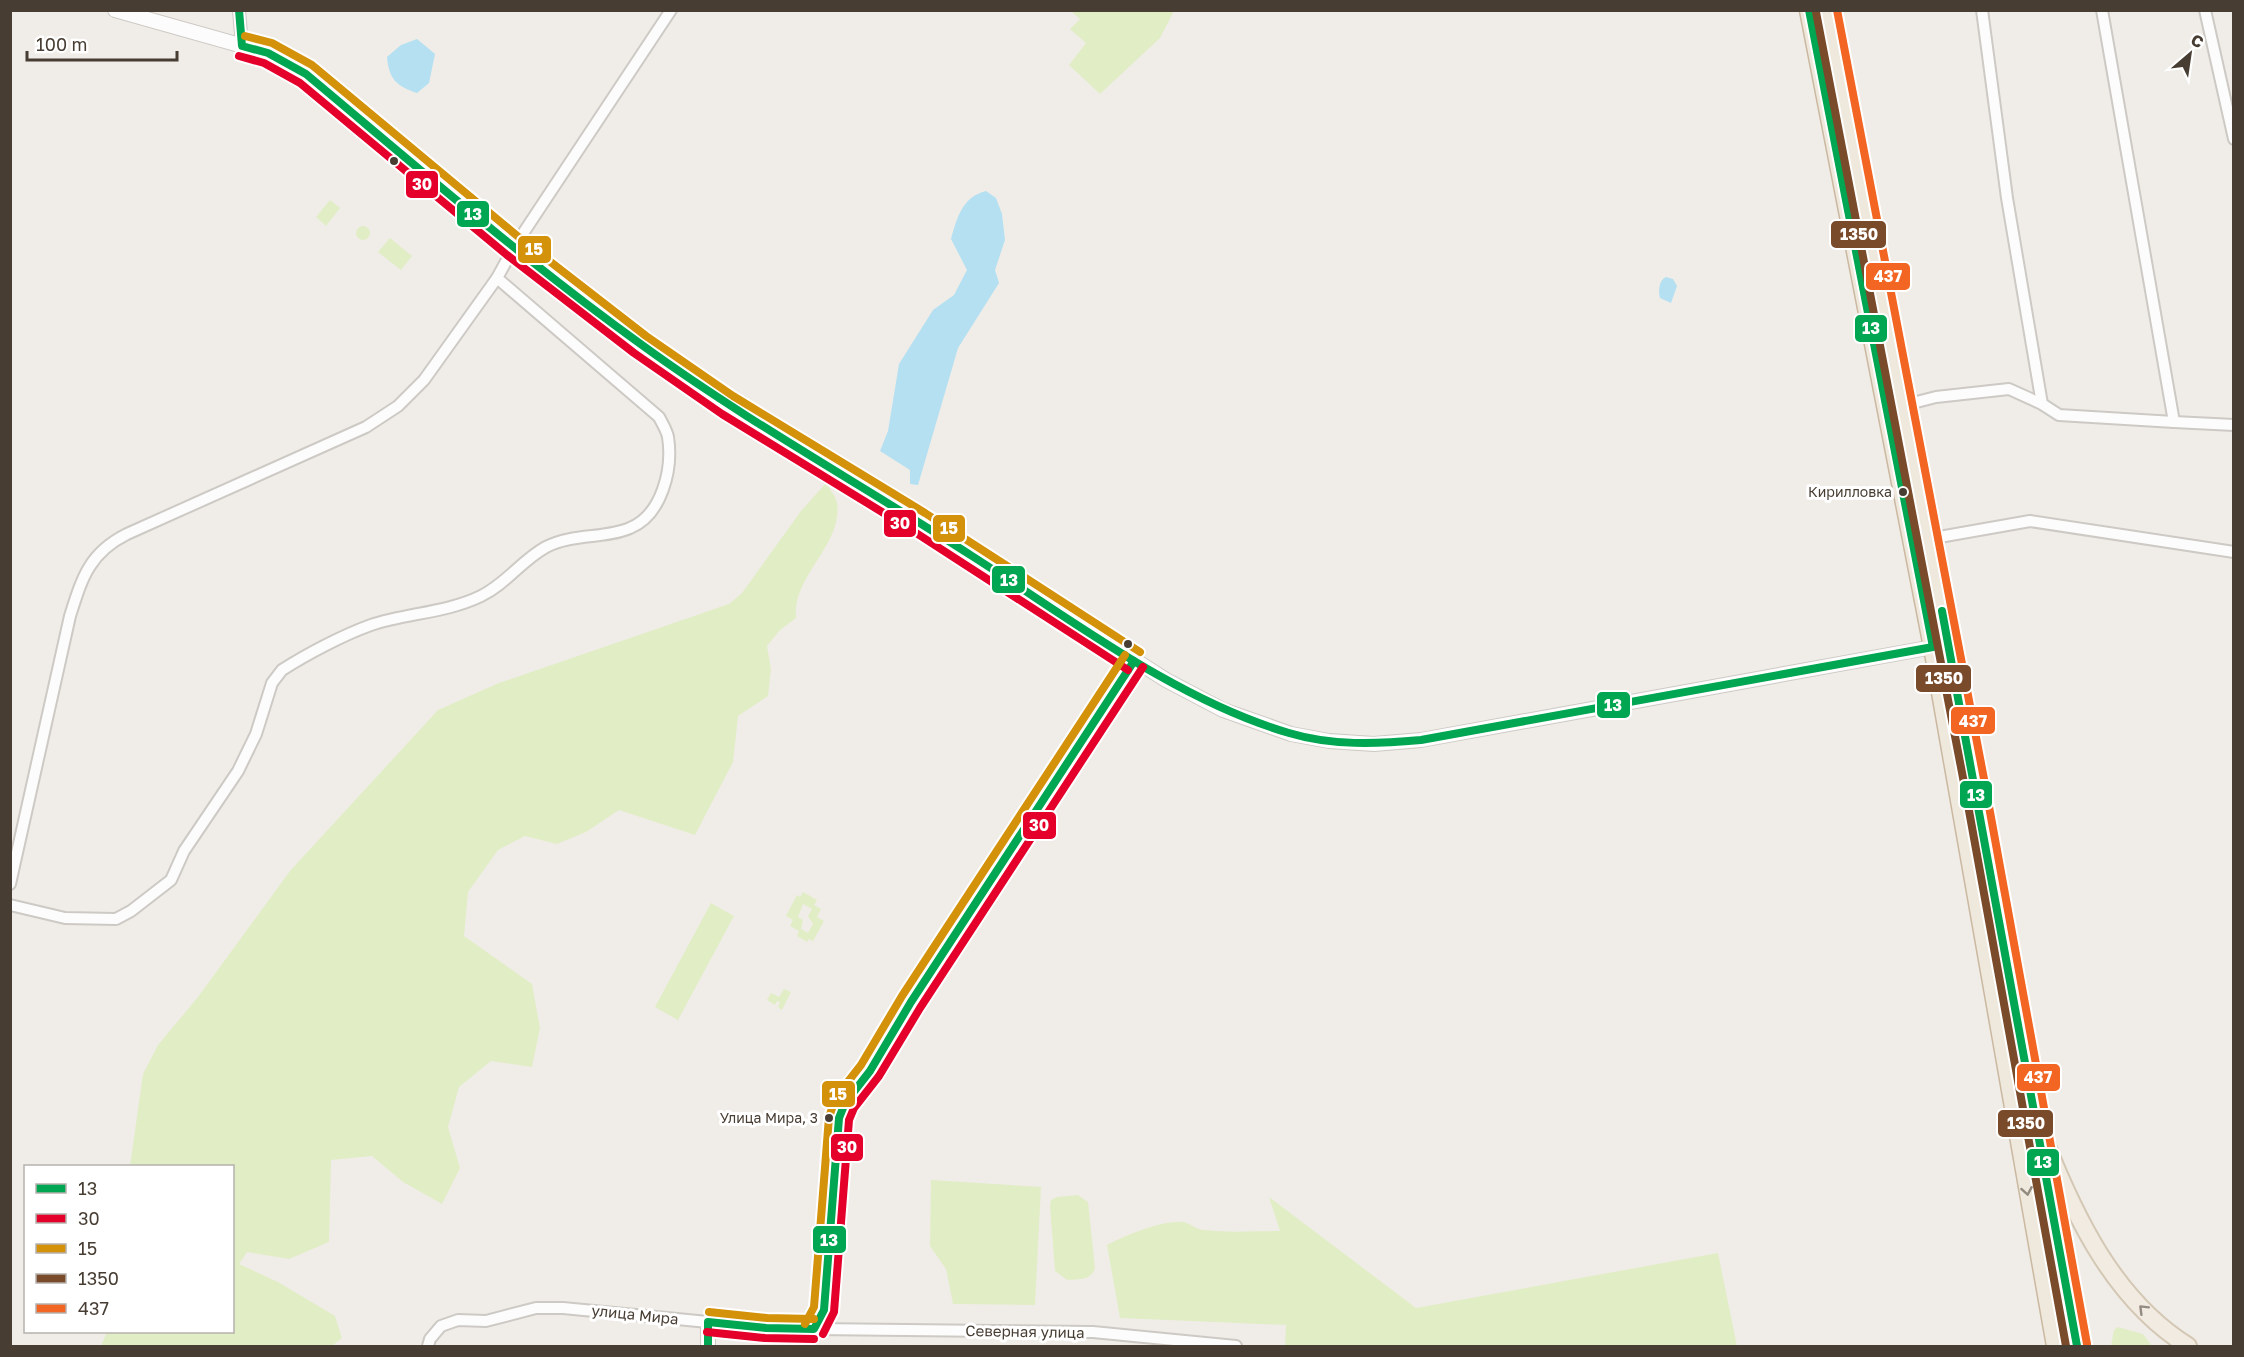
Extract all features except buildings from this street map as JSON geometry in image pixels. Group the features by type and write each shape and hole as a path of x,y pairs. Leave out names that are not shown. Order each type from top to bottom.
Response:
{"highway":[{"path":"1809,10 1933,647 2013,1113 2056,1347"},
{"path":"1826,10 1928,539 2077,1347"}],"main road":[{"path":"2032,1110 2083,1229 2132,1298 2188,1347"}],"street":[{"path":"115,10 268,53 306,74 576,297 727,405 919,522 1134,661 1222,710 1261,725 1291,734 1329,741 1374,744 1422,740 1933,647"},
{"path":"239,10 242,46"},
{"path":"10,884 70,616 82,577 99,553 127,534 366,427 398,406 424,380 497,278 514,246 671,10"},
{"path":"1982,10 2007,198 2042,404"},
{"path":"2102,10 2174,422"},
{"path":"2205,10 2234,139"},
{"path":"10,905 90,921 116,919 131,911 171,880 184,851 238,771 256,734 272,683 282,670 371,626 442,610 481,596 546,547 570,538 630,529 655,507 663,491 667,460 668,437 659,417 497,278"},
{"path":"1901,406 1936,397 2009,390 2042,404 2059,415 2234,425"},
{"path":"1928,539 2030,521 2234,552"},
{"path":"814,1329 824,1310 839,1118 844,1103 870,1071 911,1002 1134,661"},
{"name":"улица Мира","path":"428,1347 430,1339 441,1326 458,1320 486,1321 536,1308 563,1308 766,1328 814,1329"},
{"path":"708,1322 708,1347"},
{"name":"Северная улица","path":"814,1329 1093,1332 1236,1347"}],"green space":[{"path":"1174,10 1160,38 1100,94 1069,65 1086,43 1070,29 1080,19 1071,11"},
{"path":"330,200 340,208 326,226 316,217"},
{"path":"360,226 366,226 370,233 366,240 360,240 356,236 356,230"},
{"path":"390,238 412,256 401,270 378,252"},
{"path":"826,483 837,503 837,518 833,532 801,588 796,618 780,630 767,646 771,669 768,696 738,716 733,762 695,835 619,810 586,832 557,844 525,836 498,850 468,892 464,936 532,984 540,1028 532,1067 491,1061 459,1087 448,1127 460,1168 442,1204 403,1182 372,1156 331,1160 329,1242 289,1259 247,1252 239,1264 278,1282 335,1316 342,1338 332,1346 101,1346 107,1333 234,1333 234,1165 130,1165 143,1074 158,1045 198,997 290,871 438,710 499,683 729,604 742,593 801,511"},
{"path":"803,892 817,900 814,905 821,909 817,917 824,921 813,941 809,939 807,942 797,936 799,931 790,926 793,920 786,916 797,895 800,897","holes":["803,904 812,909 808,916 813,924 808,933 801,929 803,920 798,917"]},
{"path":"711,903 734,916 678,1020 655,1007"},
{"path":"784,989 791,992 782,1010 778,1007 780,1002 777,1001 775,1005 767,1000 771,993 779,997"},
{"path":"931,1180 1041,1187 1035,1305 953,1304 946,1269 930,1246"},
{"path":"1078,1195 1088,1202 1095,1268 1087,1277 1067,1280 1055,1271 1050,1206 1051,1200 1057,1197"},
{"path":"1269,1197 1416,1308 1718,1253 1737,1346 1285,1346 1286,1325 1120,1318 1107,1245 1144,1229 1175,1222 1186,1223 1201,1230 1280,1231"},
{"path":"2118,1327 2143,1334 2152,1346 2111,1346 2114,1330"}],"water":[{"path":"417,39 435,54 429,83 417,93 404,88 395,81 387,57 401,45"},
{"path":"986,191 996,198 1002,214 1005,240 995,270 999,283 958,348 918,485 910,484 910,470 880,451 888,431 899,364 933,310 954,295 967,270 951,239 958,216 966,203"},
{"path":"1666,277 1673,279 1677,286 1671,303 1660,298 1659,295 1660,283"}],"transit line":[{"name":"13","path":"239,10 242,46 268,53 306,74 471,212 598,313 723,400 931,530 1125,656 1165,679 1247,719 1289,733 1338,742 1371,743 1421,740 1933,647 1809,10"},
{"name":"437","path":"1837,10 1984,779 2087,1344"},
{"name":"1350","path":"1816,12 1964,783 2066,1346"},
{"name":"15","path":"245,36 272,43 312,65 521,239 646,336 733,396 925,513 1140,652"},
{"name":"30","path":"239,56 264,63 300,83 507,255 634,353 722,414 913,531 1128,670"},
{"name":"13","path":"1942,611 2077,1346"},
{"name":"15","path":"805,1324 814,1307 829,1117 836,1097 861,1065 902,996 1125,655"},
{"name":"13","path":"708,1346 708,1322 766,1328 814,1329 824,1310 839,1118 845,1103 870,1071 911,1002 1134,661"},
{"name":"30","path":"823,1334 834,1312 849,1120 854,1108 879,1076 920,1008 1143,667"},
{"name":"15","path":"709,1312 767,1318 814,1319"},
{"name":"30","path":"707,1332 765,1338 814,1339"}],"place":[{"name":"Кирилловка","path":"1903,492"},
{"name":"Улица Мира, 3","path":"829,1118"}]}
